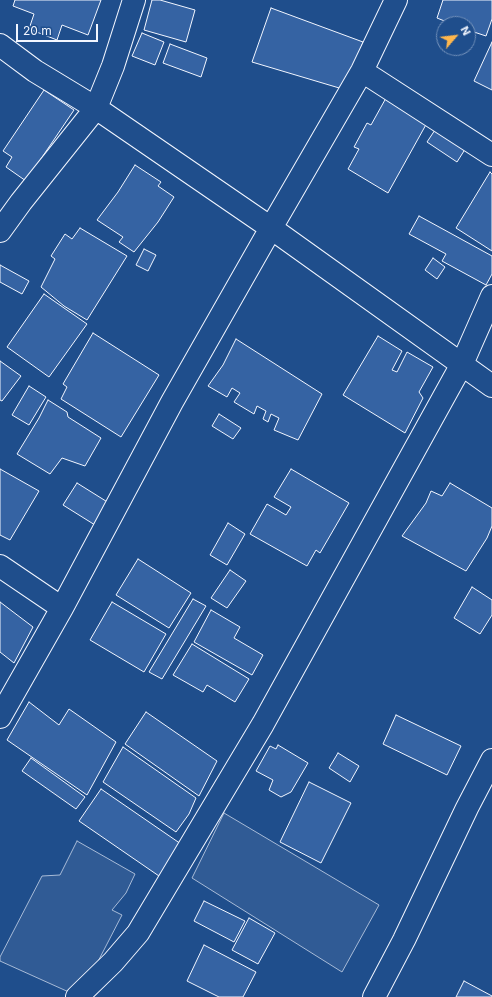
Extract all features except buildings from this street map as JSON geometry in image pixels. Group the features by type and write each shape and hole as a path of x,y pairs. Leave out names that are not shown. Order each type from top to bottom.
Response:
{"street":[{"path":"0,231 21,202 96,108 113,66 134,0"},
{"path":"0,717 62,608 172,402 362,71 396,0"},
{"path":"0,45 35,71 96,108 271,228 492,386"},
{"path":"362,71 492,156"},
{"path":"77,997 113,962 138,933 263,724 462,364 492,296"},
{"path":"0,566 62,608"},
{"path":"374,997 404,940 467,808 492,760"}],"shaded area":[{"path":"224,813 379,905 342,972 192,878"},
{"path":"77,841 135,874 126,893 112,910 122,915 92,973 71,993 0,961 0,957 42,876 60,875"}]}
